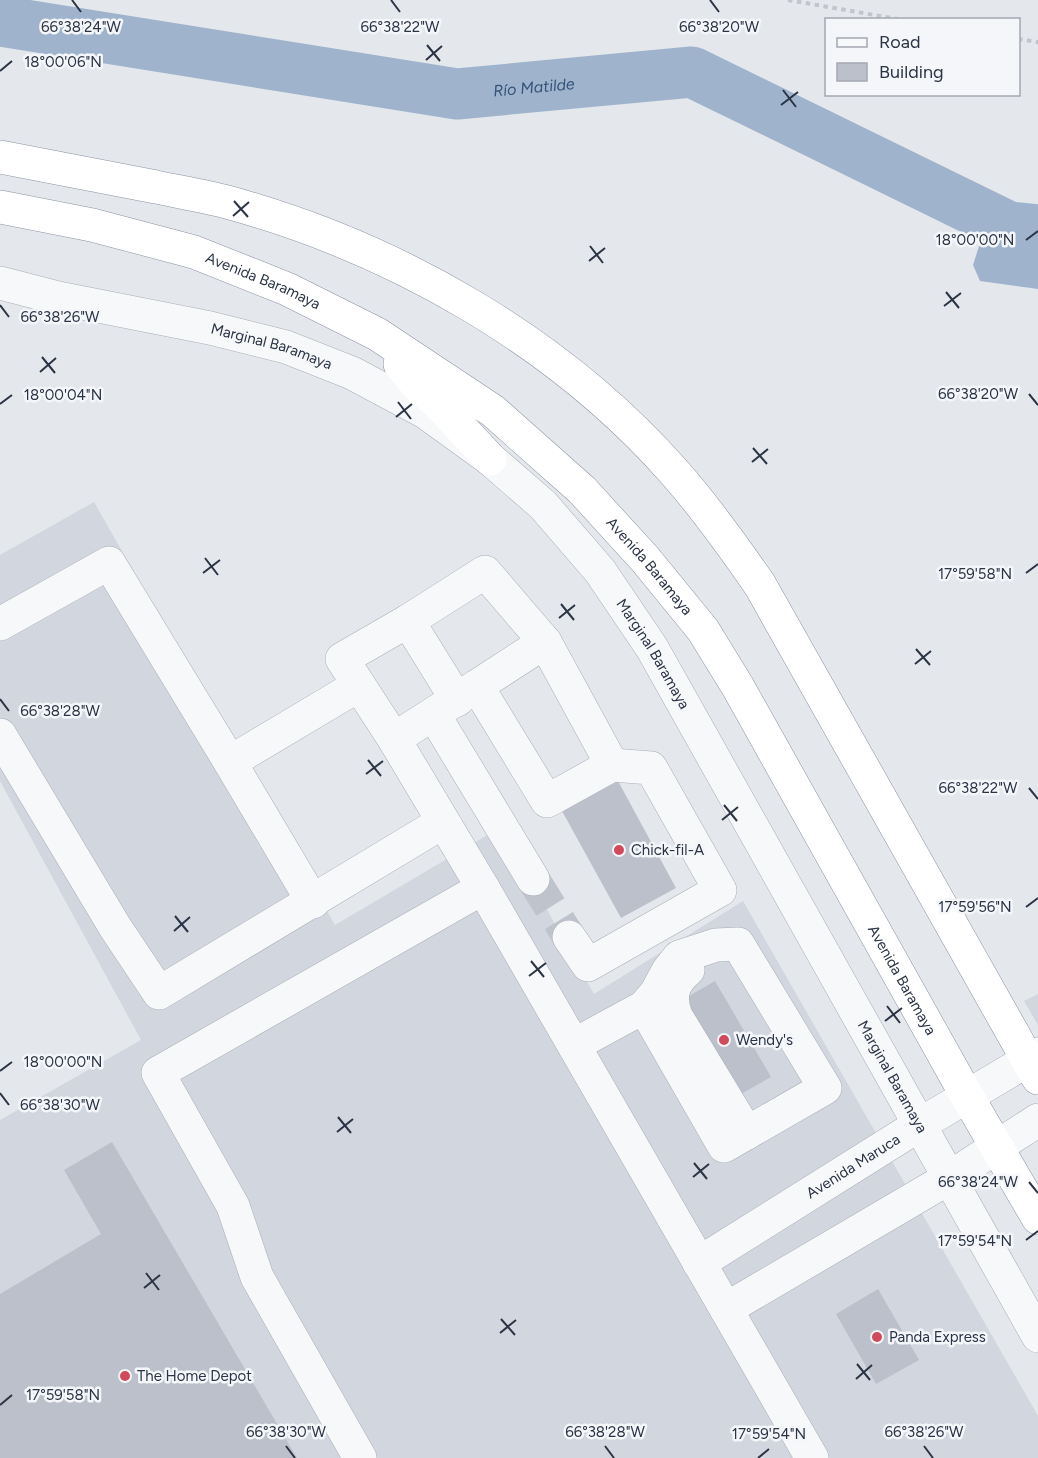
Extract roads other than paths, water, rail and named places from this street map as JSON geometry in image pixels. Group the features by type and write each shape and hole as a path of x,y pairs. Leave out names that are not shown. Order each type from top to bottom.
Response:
{"highway":[{"path":"0,157 224,201 316,231 415,274 470,305 509,329 599,398 675,473 729,539 760,585 1035,1063"},
{"name":"Avenida Baramaya","path":"0,207 92,225 194,252 287,289 377,334 493,411 582,490 645,559 703,630 783,764 967,1096 1038,1218"},
{"path":"377,334 418,387 437,402 490,459"}],"street":[{"name":"Marginal Baramaya","path":"0,283 58,298 210,328 286,347 352,374 425,412 490,459 543,505 600,571 652,648 1038,1336"},
{"path":"0,624 110,563 313,902"},
{"path":"612,765 545,642 485,573 342,659 394,739 483,888 812,1458"},
{"path":"408,621 456,700 533,879"},
{"path":"394,739 545,642"},
{"path":"230,762 359,686"},
{"path":"456,700 547,801 612,765 651,768 720,890 588,965 569,937"},
{"path":"0,735 115,927 159,993 443,822"},
{"path":"360,1458 257,1277 233,1206 158,1073 483,888"},
{"path":"574,1045 644,1007 656,993 668,970 679,957 716,945 738,944 825,1088 724,1146 644,1007"},
{"path":"747,1133 676,1016 672,1005 672,991 679,977 705,960 720,960 759,979"},
{"name":"Avenida Maruca","path":"699,1263 967,1096 1035,1063"},
{"path":"726,1309 949,1178 1038,1120"}],"water":[{"path":"980,243 1038,243 1038,289 980,281 973,265"}],"waterway":[{"name":"Río Matilde","path":"0,21 457,94 692,72 1009,227 1038,230"}],"tunnel":[{"path":"533,879 569,937"}],"place":[{"name":"Chick-fil-A","path":"619,850"},
{"name":"Wendy's","path":"724,1040"},
{"name":"Panda Express","path":"877,1337"},
{"name":"The Home Depot","path":"125,1376"}]}
